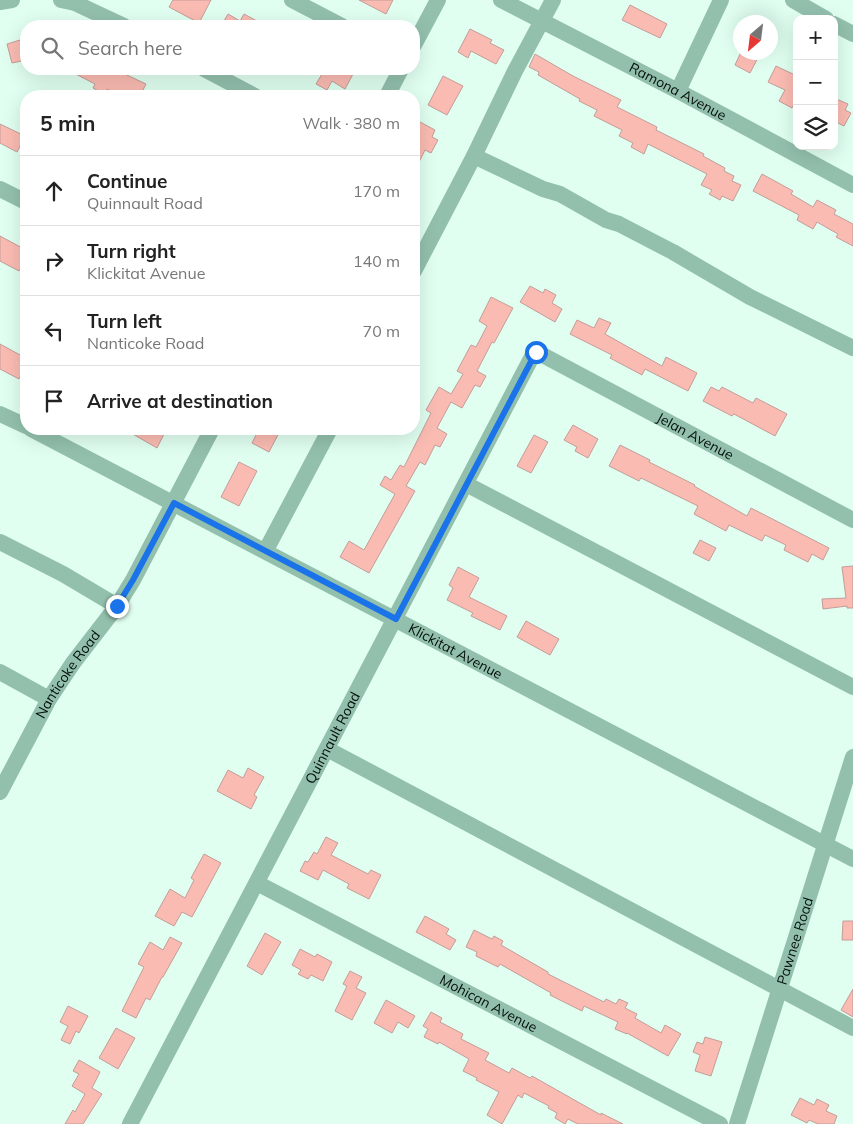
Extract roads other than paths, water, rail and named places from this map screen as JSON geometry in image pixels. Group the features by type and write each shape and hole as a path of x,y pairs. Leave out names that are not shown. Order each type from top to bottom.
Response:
{"street":[{"path":"0,2 12,0"},
{"path":"60,0 75,3 111,20"},
{"path":"292,0 330,20"},
{"path":"420,34 438,0"},
{"name":"Ramona Avenue","path":"501,0 678,91 853,186"},
{"path":"420,260 553,0"},
{"path":"678,91 721,0"},
{"path":"793,0 819,15"},
{"path":"838,26 853,34"},
{"path":"215,75 244,90"},
{"path":"390,90 398,75"},
{"path":"474,156 543,190 560,194 606,220 619,224 673,252 750,296 853,348"},
{"path":"0,189 20,199"},
{"name":"Quinnault Road","path":"130,1124 536,352"},
{"name":"Jelan Avenue","path":"536,352 853,520"},
{"path":"0,414 20,423"},
{"name":"Klickitat Avenue","path":"43,435 266,550 853,860"},
{"name":"Nanticoke Road","path":"0,790 49,699 73,663 117,606 133,580 209,435"},
{"path":"266,550 327,435"},
{"path":"466,484 853,686"},
{"path":"0,542 63,574 117,606"},
{"path":"0,672 49,699"},
{"path":"327,750 853,1028"},
{"name":"Pawnee Road","path":"737,1124 853,757"},
{"name":"Mohican Avenue","path":"257,883 720,1124"}]}
